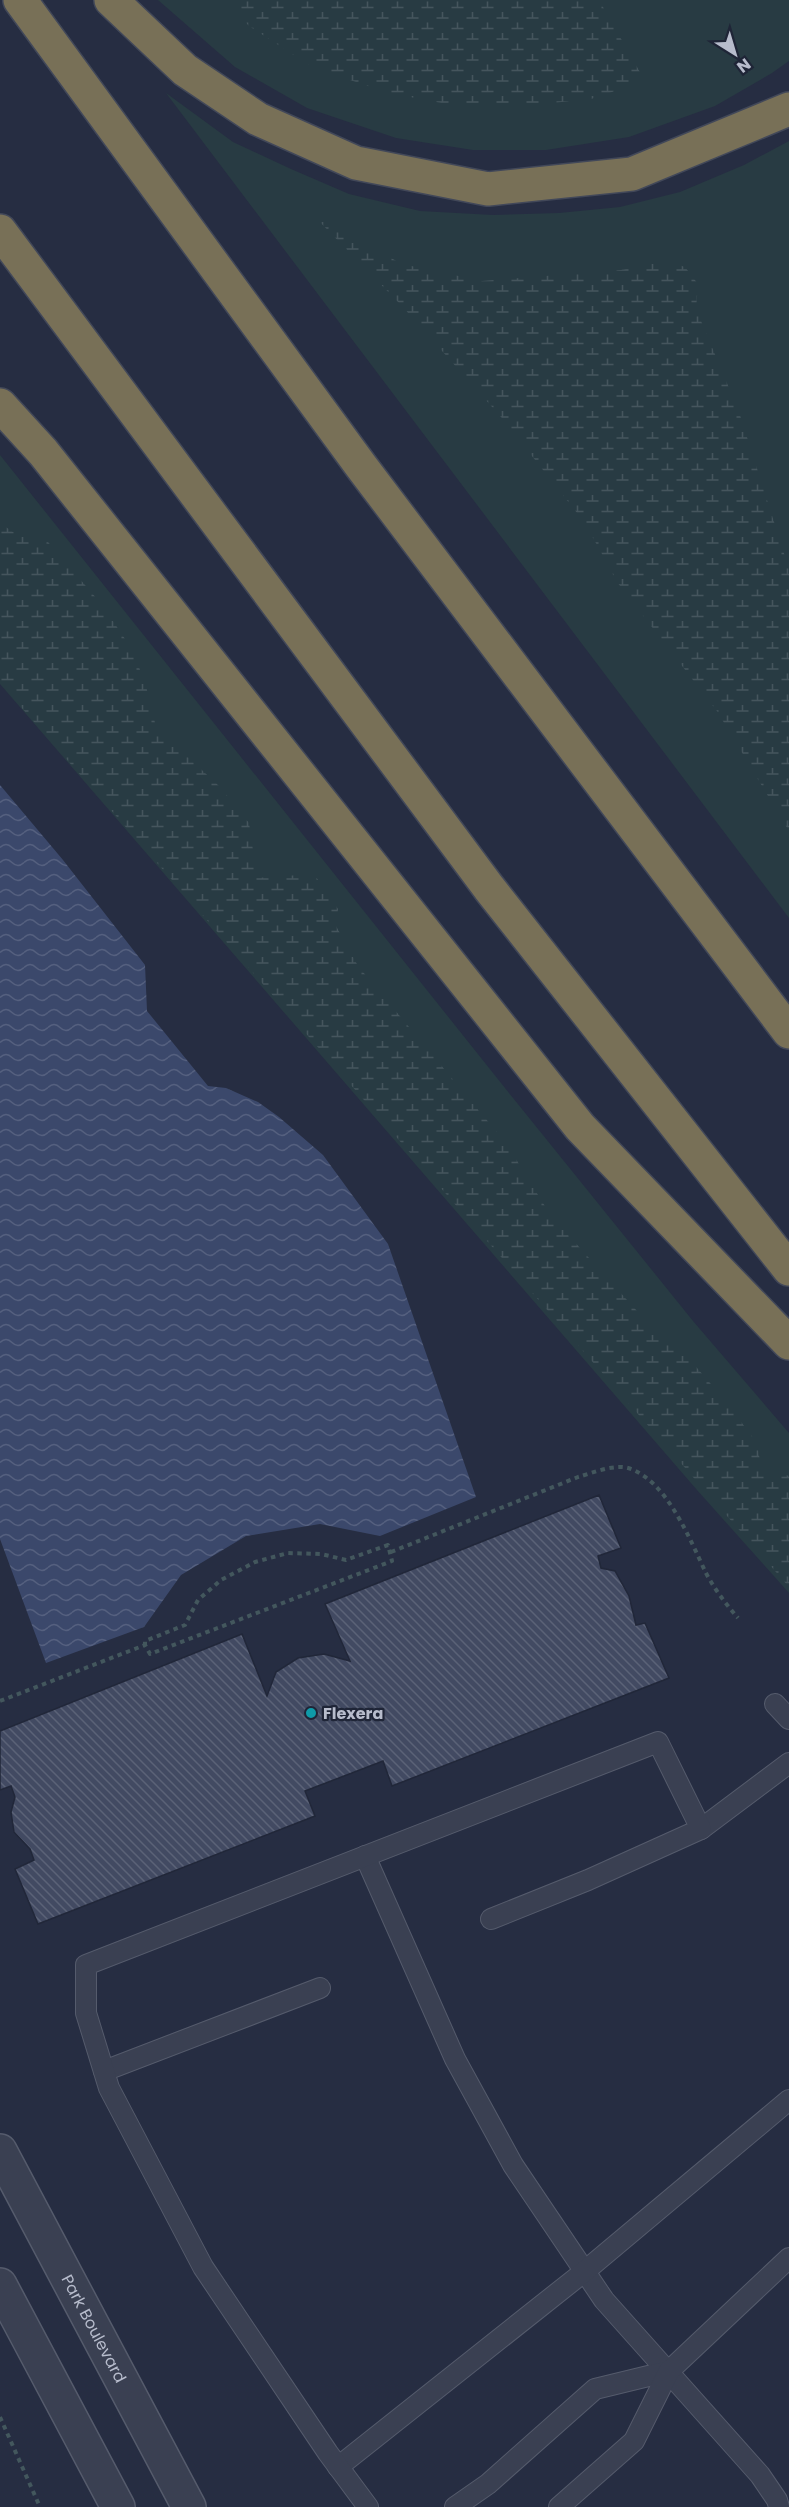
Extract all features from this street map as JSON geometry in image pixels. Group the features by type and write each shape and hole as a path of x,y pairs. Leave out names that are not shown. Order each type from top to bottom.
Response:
{"highway":[{"path":"20,0 361,466 789,1032"},
{"path":"111,0 185,70 258,119 356,163 488,189 632,174 789,109"},
{"path":"0,231 489,888 789,1269"},
{"path":"0,405 43,452 580,1126 789,1343"}],"street":[{"name":"Park Boulevard","path":"0,2151 189,2507"},
{"path":"0,2285 118,2507"}],"lane":[{"path":"775,1704 789,1719"},
{"path":"368,2507 338,2467 203,2267 109,2088 86,2013 86,1965 658,1742 701,1829"},
{"path":"491,1919 588,1880 701,1829 789,1763"},
{"path":"365,1856 455,2059 513,2165 604,2300 760,2475 777,2500 778,2507"},
{"path":"104,2071 320,1988"},
{"path":"338,2467 585,2271 789,2100"},
{"path":"560,2507 634,2441 669,2371 789,2258"},
{"path":"455,2507 488,2484 595,2389 669,2371"}],"path":[{"path":"391,1552 578,1476 627,1468 646,1478 668,1502 686,1528 719,1596 738,1618"},
{"path":"0,1701 145,1645 145,1641 185,1625 198,1599 221,1580 255,1562 288,1553 321,1554 346,1560 388,1545 391,1552 392,1561 150,1654 145,1645"},
{"path":"0,2417 40,2507"}],"green space":[{"path":"158,0 789,0 789,61 715,106 629,137 546,150 473,150 396,138 307,108 235,67"},
{"path":"225,0 599,0 641,74 618,90 591,99 522,106 452,105 389,93 314,68 249,26"},
{"path":"166,93 233,142 291,169 349,194 420,211 493,215 559,213 620,207 680,192 744,165 789,141 789,918"},
{"path":"314,216 402,264 482,281 621,270 666,261 685,267 698,284 696,309 739,412 789,569 789,831 717,711 617,582 585,523 501,417 401,305"},
{"path":"0,455 509,1093 693,1321 789,1433 789,1593 697,1490 0,684"},
{"path":"0,523 13,532 42,535 103,606 131,648 145,682 156,727 220,787 249,823 257,878 314,874 338,909 336,926 358,966 506,1143 551,1216 656,1332 691,1361 723,1398 757,1443 761,1467 789,1476 789,1587 0,683"}],"water":[{"path":"0,785 63,860 145,965 147,1011 208,1086 226,1088 258,1102 323,1155 388,1244 476,1497 380,1536 320,1524 246,1536 181,1575 144,1627 46,1663 0,1539"}],"building":[{"name":"Flexera","path":"599,1495 621,1548 598,1556 601,1568 615,1571 629,1596 636,1625 645,1623 669,1678 392,1786 383,1761 305,1791 315,1816 38,1924 15,1869 34,1860 30,1849 14,1832 11,1812 15,1797 11,1786 0,1790 0,1731 242,1634 267,1696 276,1672 298,1658 324,1654 350,1661 325,1604"}],"place":[{"name":"Flexera","path":"311,1713"}]}
